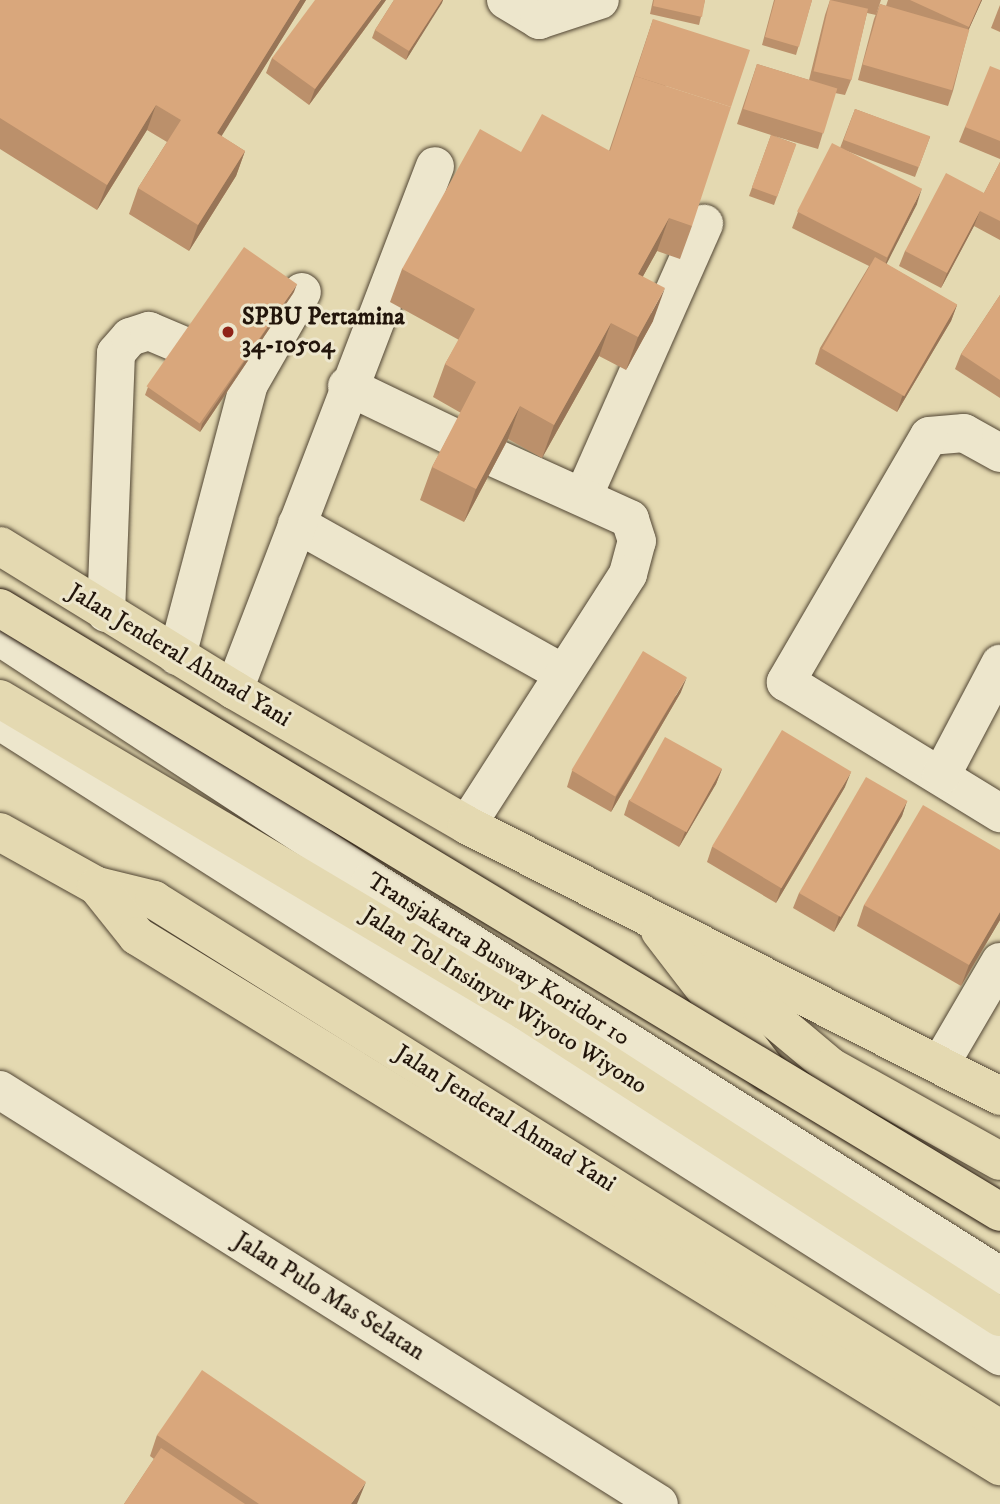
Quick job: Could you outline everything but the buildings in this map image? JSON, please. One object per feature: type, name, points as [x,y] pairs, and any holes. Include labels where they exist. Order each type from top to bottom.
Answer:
[{"type":"highway","name":"Jalan Jenderal Ahmad Yani","points":[[0,546],[177,656],[467,825],[654,923],[941,1063],[1000,1096]]},
{"type":"highway","points":[[0,608],[1000,1212]]},
{"type":"highway","name":"Jalan Tol Insinyur Wiyoto Wiyono","points":[[0,699],[525,1010],[1000,1317]]},
{"type":"highway","name":"Jalan Jenderal Ahmad Yani","points":[[0,832],[97,886],[154,900],[1000,1429]]},
{"type":"highway","points":[[97,886],[137,936],[334,1060],[1000,1466]]},
{"type":"highway","name":"Jalan Jenderal Ahmad Yani","points":[[654,923],[786,1096],[822,1124],[1000,1231]]},
{"type":"highway","points":[[708,949],[763,1010],[831,1067],[1000,1161]]},
{"type":"street","points":[[506,0],[539,20],[600,0]]},
{"type":"street","points":[[234,690],[347,386],[435,166]]},
{"type":"street","points":[[583,497],[704,223]]},
{"type":"street","points":[[177,656],[243,381],[302,292]]},
{"type":"street","points":[[106,613],[116,353],[130,337],[149,331],[180,344]]},
{"type":"street","points":[[347,386],[453,437]]},
{"type":"street","points":[[1000,453],[964,433],[929,436],[786,682],[1000,813]]},
{"type":"street","points":[[467,825],[561,672],[628,574],[637,541],[630,519],[498,459]]},
{"type":"street","points":[[297,524],[561,672]]},
{"type":"street","name":"Transjakarta Busway Koridor 10","points":[[0,637],[371,880],[1000,1276]]},
{"type":"street","points":[[941,776],[1000,664]]},
{"type":"street","points":[[0,721],[1000,1356]]},
{"type":"street","points":[[941,1063],[1000,962]]},
{"type":"street","name":"Jalan Pulo Mas Selatan","points":[[0,1090],[644,1500]]},
{"type":"place","name":"SPBU Pertamina 34-10504","points":[[228,332]]}]
